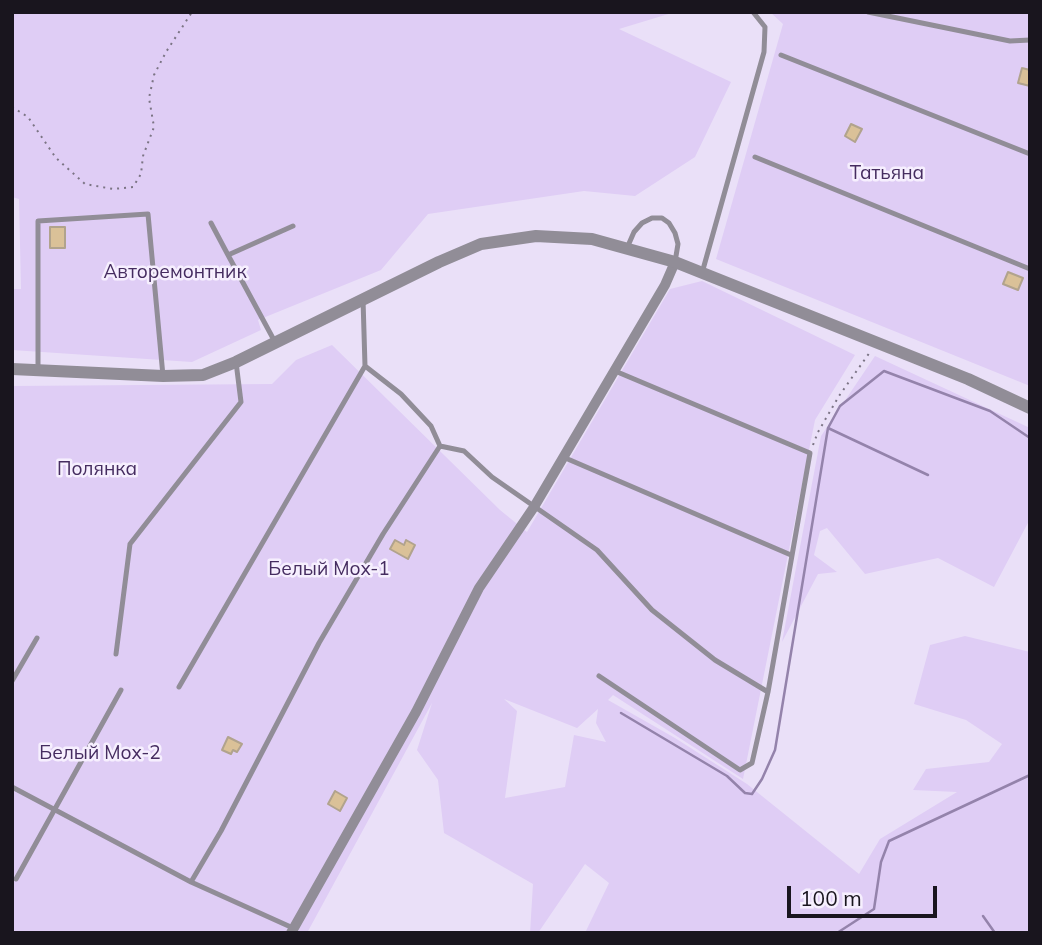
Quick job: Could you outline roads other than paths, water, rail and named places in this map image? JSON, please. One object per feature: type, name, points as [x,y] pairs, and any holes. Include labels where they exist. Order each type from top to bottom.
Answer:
[{"type":"street","points":[[12,369],[163,376],[204,374],[236,362],[481,244],[536,236],[592,239],[675,262],[968,379],[1030,408]]},
{"type":"street","points":[[292,930],[416,712],[479,588],[534,507],[665,285],[675,262]]},
{"type":"lane","points":[[868,12],[1010,41],[1030,40]]},
{"type":"lane","points":[[702,273],[764,52],[765,27],[754,13]]},
{"type":"lane","points":[[781,55],[1030,155]]},
{"type":"lane","points":[[755,158],[1030,269]]},
{"type":"lane","points":[[38,370],[38,221],[148,214],[163,376]]},
{"type":"lane","points":[[627,248],[634,232],[642,223],[652,218],[662,218],[675,233],[678,244],[675,262]]},
{"type":"lane","points":[[211,223],[275,342]]},
{"type":"lane","points":[[228,255],[293,226]]},
{"type":"lane","points":[[179,687],[365,366],[363,299]]},
{"type":"lane","points":[[116,654],[130,544],[241,402],[236,362]]},
{"type":"lane","points":[[365,366],[401,394],[431,426],[440,446]]},
{"type":"lane","points":[[600,676],[740,770],[752,762],[768,692],[810,453],[615,370]]},
{"type":"lane","points":[[440,446],[464,451],[492,477],[597,550],[652,610],[715,660],[768,692]]},
{"type":"lane","points":[[191,883],[319,643],[383,534],[440,446]]},
{"type":"lane","points":[[563,457],[791,555]]},
{"type":"lane","points":[[12,681],[37,638]]},
{"type":"lane","points":[[16,879],[121,690]]},
{"type":"lane","points":[[12,788],[191,883],[292,930]]},
{"type":"waterway","points":[[621,713],[727,776],[745,793],[752,794],[775,750],[828,428],[840,406],[884,371],[990,411],[1030,438]]},
{"type":"waterway","points":[[828,428],[928,475]]},
{"type":"waterway","points":[[837,933],[874,909],[881,862],[889,841],[1030,775]]},
{"type":"waterway","points":[[983,916],[995,933]]},
{"type":"park label","name":"Татьяна","points":[[887,173]]},
{"type":"park label","name":"Авторемонтник","points":[[175,272]]},
{"type":"park label","name":"Полянка","points":[[97,469]]},
{"type":"park label","name":"Белый Мох-1","points":[[329,569]]},
{"type":"park label","name":"Белый Мох-2","points":[[100,753]]}]
